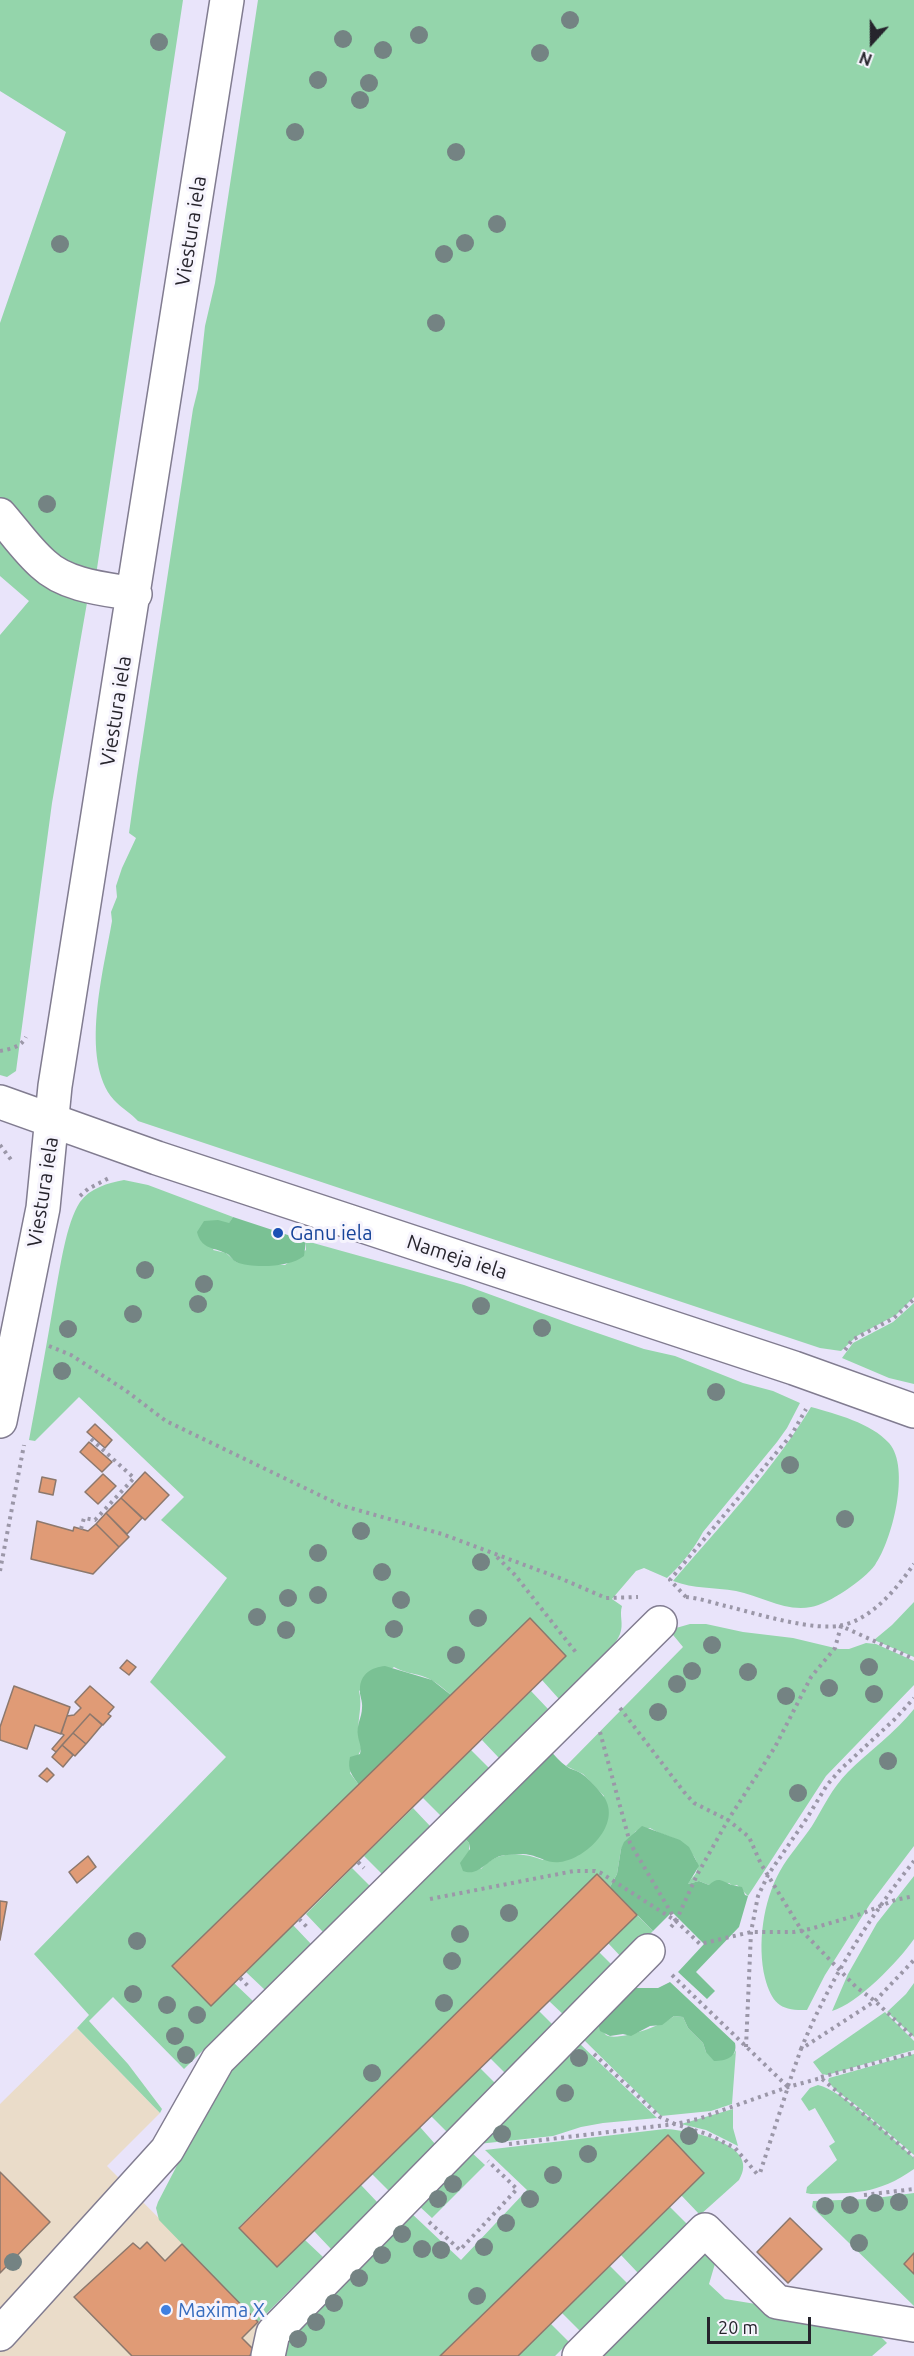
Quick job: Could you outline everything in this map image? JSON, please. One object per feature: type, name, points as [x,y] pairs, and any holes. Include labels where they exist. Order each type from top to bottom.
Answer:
[{"type":"street","name":"Viestura iela","points":[[0,1421],[17,1334],[12,1302],[43,1208],[56,1086],[227,0]]},
{"type":"street","points":[[0,515],[44,566],[90,586],[135,594]]},
{"type":"street","name":"Nameja iela","points":[[0,1102],[53,1122],[823,1378],[914,1411]]},
{"type":"street","points":[[0,2334],[167,2150],[218,2060],[600,1682],[667,1610]]},
{"type":"street","points":[[268,2356],[273,2333],[648,1951]]},
{"type":"street","points":[[579,2356],[705,2230],[777,2302],[914,2325]]},
{"type":"path","points":[[914,1299],[894,1318],[852,1340],[823,1378],[792,1434],[670,1580],[686,1597],[789,1621],[841,1626],[914,1659]]},
{"type":"path","points":[[17,1334],[71,1355],[125,1390],[166,1421],[340,1504],[442,1533],[606,1598],[640,1597]]},
{"type":"path","points":[[81,1529],[84,1518],[94,1520],[134,1478],[91,1439]]},
{"type":"path","points":[[494,1554],[515,1575],[684,1792],[694,1803],[728,1820],[749,1837],[768,1875],[802,1931],[839,1971],[914,2038]]},
{"type":"path","points":[[841,1626],[861,1619],[876,1607],[914,1564]]},
{"type":"path","points":[[667,1610],[686,1597]]},
{"type":"path","points":[[667,1610],[686,1597]]},
{"type":"path","points":[[676,1921],[697,1875],[728,1820],[775,1746],[811,1677],[835,1648],[841,1626]]},
{"type":"path","points":[[600,1682],[601,1737],[630,1843],[676,1921]]},
{"type":"path","points":[[746,2047],[750,1932],[758,1896],[768,1875],[807,1818],[826,1785],[914,1698]]},
{"type":"path","points":[[570,2031],[660,2117],[707,2134],[735,2148],[759,2176],[788,2086],[816,2012],[877,1907],[914,1861]]},
{"type":"path","points":[[388,1892],[433,1899],[574,1871],[595,1870],[676,1921],[700,1944],[750,1932],[802,1931],[861,1914],[895,1900],[914,1896]]},
{"type":"path","points":[[648,1951],[788,2086]]},
{"type":"path","points":[[801,2049],[875,2001],[914,1960]]},
{"type":"path","points":[[508,2144],[675,2124],[698,2119],[788,2086],[914,2053]]},
{"type":"path","points":[[820,2078],[914,2157]]},
{"type":"path","points":[[404,2199],[460,2250],[517,2189],[474,2147],[453,2149]]},
{"type":"path","points":[[864,2195],[914,2189]]},
{"type":"shaded area","points":[[77,2028],[160,2113],[107,2166],[296,2356],[0,2356],[0,2104]]},
{"type":"green space","points":[[0,0],[183,0],[96,575],[51,561],[0,501],[0,323],[66,132],[0,91]]},
{"type":"green space","points":[[258,0],[914,0],[914,1297],[896,1315],[857,1336],[841,1351],[820,1348],[138,1121],[114,1100],[104,1083],[98,1062],[96,1038],[100,988],[112,921],[111,912],[117,897],[116,886],[136,838],[129,833],[137,776],[193,409],[198,389],[205,326],[215,283]]},
{"type":"green space","points":[[0,531],[25,557],[41,585],[88,597],[52,803],[16,1071],[7,1077],[0,1075],[0,635],[29,601],[0,576]]},
{"type":"green space","points":[[124,1180],[148,1185],[233,1217],[213,1250],[226,1253],[236,1262],[285,1265],[306,1250],[306,1241],[464,1285],[644,1349],[675,1356],[800,1403],[777,1442],[703,1532],[677,1568],[667,1578],[644,1568],[636,1571],[612,1599],[622,1606],[620,1634],[602,1658],[559,1699],[542,1680],[566,1656],[530,1619],[451,1695],[430,1679],[394,1667],[359,1691],[358,1733],[362,1747],[350,1773],[359,1785],[172,1966],[211,2006],[234,1983],[253,2001],[184,2069],[113,1997],[89,2021],[128,2064],[162,2109],[160,2113],[77,2028],[89,2015],[34,1954],[226,1757],[150,1682],[227,1578],[161,1520],[184,1497],[79,1397],[35,1441],[29,1440],[61,1260],[75,1211],[89,1193]]},
{"type":"green space","points":[[233,1217],[306,1241],[304,1256],[281,1265],[252,1266],[236,1262],[227,1254],[201,1242],[197,1232],[204,1221],[218,1220],[229,1223]]},
{"type":"green space","points":[[914,1303],[914,1384],[889,1378],[842,1358],[853,1343],[893,1322]]},
{"type":"green space","points":[[811,1407],[853,1420],[873,1430],[889,1443],[895,1454],[899,1486],[897,1504],[887,1539],[875,1565],[863,1577],[836,1596],[818,1605],[801,1608],[782,1605],[736,1591],[696,1587],[673,1581],[763,1475]]},
{"type":"green space","points":[[914,1602],[914,1657],[874,1640],[892,1625]]},
{"type":"green space","points":[[690,1624],[706,1624],[743,1632],[793,1638],[839,1649],[849,1649],[866,1643],[876,1644],[914,1661],[914,1685],[826,1776],[748,1896],[737,1885],[733,1886],[729,1883],[709,1885],[699,1881],[688,1884],[697,1871],[697,1866],[696,1859],[688,1848],[679,1840],[650,1828],[636,1831],[621,1849],[617,1874],[610,1887],[597,1874],[239,2227],[277,2267],[305,2240],[323,2257],[258,2322],[159,2220],[156,2208],[226,2071],[462,1835],[469,1843],[469,1853],[481,1869],[494,1858],[510,1854],[527,1855],[543,1860],[604,1796],[583,1774],[566,1766],[683,1647],[669,1630]]},
{"type":"green space","points":[[385,1666],[432,1680],[451,1695],[359,1785],[349,1765],[350,1757],[360,1754],[361,1751],[358,1725],[362,1711],[360,1691],[362,1679],[368,1672]]},
{"type":"green space","points":[[531,1691],[548,1709],[499,1758],[482,1740]]},
{"type":"green space","points":[[914,1709],[914,1846],[870,1904],[825,1975],[807,2010],[784,2007],[771,1994],[763,1965],[763,1923],[774,1883],[842,1778],[899,1726]]},
{"type":"green space","points":[[471,1750],[489,1768],[441,1816],[423,1798]]},
{"type":"green space","points":[[549,1750],[566,1766],[584,1776],[604,1797],[608,1807],[608,1818],[599,1838],[580,1854],[560,1862],[548,1861],[527,1854],[507,1855],[495,1858],[475,1871],[463,1871],[460,1863],[470,1849],[469,1843],[462,1835]]},
{"type":"green space","points":[[413,1808],[430,1826],[382,1874],[364,1856]]},
{"type":"green space","points":[[642,1826],[680,1840],[689,1847],[699,1866],[688,1884],[699,1881],[709,1885],[720,1880],[742,1887],[745,1895],[748,1896],[739,1927],[696,1972],[715,1991],[707,1999],[678,1972],[704,1944],[672,1912],[653,1931],[610,1887],[617,1874],[624,1842]]},
{"type":"green space","points":[[352,1868],[370,1886],[323,1932],[306,1914]]},
{"type":"green space","points":[[914,1876],[914,1939],[877,1981],[853,2000],[832,2011],[848,1974],[877,1923]]},
{"type":"green space","points":[[637,1915],[653,1931],[624,1960],[608,1943]]},
{"type":"green space","points":[[293,1925],[311,1944],[265,1990],[246,1972]]},
{"type":"green space","points":[[599,1952],[615,1968],[566,2017],[549,2001]]},
{"type":"green space","points":[[670,1982],[735,2043],[733,2055],[714,2061],[706,2052],[703,2043],[688,2028],[683,2017],[674,2016],[662,2025],[650,2026],[631,2036],[623,2034],[610,2036],[600,2031],[598,2023],[632,1988],[658,1988]]},
{"type":"green space","points":[[914,1983],[914,2037],[887,2012]]},
{"type":"green space","points":[[539,2011],[555,2027],[507,2075],[490,2058]]},
{"type":"green space","points":[[885,2012],[914,2041],[914,2050],[827,2075],[822,2074],[813,2062]]},
{"type":"green space","points":[[674,2016],[683,2017],[688,2028],[703,2043],[706,2052],[734,2054],[736,2050],[732,2104],[711,2111],[661,2116],[582,2038],[598,2023],[606,2035],[612,2037],[651,2028]]},
{"type":"green space","points":[[578,2042],[657,2118],[603,2123],[553,2136],[478,2144]]},
{"type":"green space","points":[[914,2054],[914,2155],[835,2090],[828,2081],[829,2078]]},
{"type":"green space","points":[[480,2068],[497,2085],[448,2133],[431,2116]]},
{"type":"green space","points":[[818,2085],[841,2096],[881,2128],[914,2158],[914,2169],[888,2184],[865,2191],[806,2193],[807,2187],[837,2160],[829,2146],[835,2142],[815,2108],[809,2111],[801,2099],[810,2088]]},
{"type":"green space","points":[[733,2109],[733,2128],[738,2146],[706,2130],[681,2124]]},
{"type":"green space","points":[[420,2127],[436,2145],[389,2191],[372,2174]]},
{"type":"green space","points":[[665,2129],[690,2132],[719,2141],[732,2148],[740,2157],[743,2167],[739,2180],[700,2215],[681,2195],[704,2172],[668,2135],[440,2356],[285,2356],[285,2338],[410,2212],[461,2260],[527,2190],[485,2150]]},
{"type":"green space","points":[[470,2151],[485,2165],[432,2218],[418,2205]]},
{"type":"green space","points":[[361,2185],[378,2203],[331,2249],[314,2231]]},
{"type":"green space","points":[[914,2193],[914,2253],[904,2264],[914,2274],[914,2306],[812,2207],[813,2201],[868,2199]]},
{"type":"green space","points":[[670,2207],[688,2225],[638,2273],[621,2255]]},
{"type":"green space","points":[[702,2252],[717,2257],[709,2284],[725,2299],[866,2322],[887,2343],[872,2356],[599,2356]]},
{"type":"green space","points":[[610,2266],[628,2284],[580,2331],[562,2313]]},
{"type":"green space","points":[[551,2324],[569,2342],[555,2356],[518,2356]]},
{"type":"building","points":[[95,1424],[112,1440],[105,1448],[87,1432]]},
{"type":"building","points":[[89,1442],[112,1462],[102,1472],[80,1452]]},
{"type":"building","points":[[145,1472],[169,1495],[145,1520],[121,1498]]},
{"type":"building","points":[[103,1474],[116,1486],[98,1504],[85,1492]]},
{"type":"building","points":[[42,1477],[56,1480],[53,1495],[39,1492]]},
{"type":"building","points":[[121,1498],[142,1518],[127,1534],[106,1513]]},
{"type":"building","points":[[106,1513],[129,1537],[119,1547],[96,1524]]},
{"type":"building","points":[[37,1521],[73,1531],[74,1527],[88,1531],[96,1524],[119,1547],[93,1574],[31,1559]]},
{"type":"building","points":[[530,1618],[566,1656],[211,2006],[172,1966]]},
{"type":"building","points":[[127,1660],[136,1667],[129,1675],[120,1668]]},
{"type":"building","points":[[14,1686],[70,1707],[61,1734],[35,1725],[27,1749],[0,1740],[0,1727]]},
{"type":"building","points":[[90,1686],[114,1707],[108,1714],[111,1716],[103,1725],[90,1714],[56,1752],[52,1749],[64,1735],[61,1733],[67,1716],[74,1715],[81,1708],[75,1702]]},
{"type":"building","points":[[90,1714],[102,1725],[86,1744],[73,1733]]},
{"type":"building","points":[[73,1733],[86,1744],[75,1756],[62,1745]]},
{"type":"building","points":[[62,1745],[73,1755],[63,1767],[52,1757]]},
{"type":"building","points":[[47,1768],[54,1775],[47,1782],[39,1776]]},
{"type":"building","points":[[88,1856],[96,1867],[77,1883],[69,1872]]},
{"type":"building","points":[[597,1874],[637,1915],[277,2267],[239,2228]]},
{"type":"building","points":[[0,1901],[7,1902],[0,1940]]},
{"type":"building","points":[[668,2135],[704,2173],[518,2356],[440,2356]]},
{"type":"building","points":[[0,2172],[50,2222],[0,2273]]},
{"type":"building","points":[[790,2218],[822,2249],[788,2283],[757,2252]]},
{"type":"building","name":"Maxima X","points":[[147,2242],[165,2261],[182,2244],[258,2322],[242,2338],[255,2351],[249,2356],[132,2356],[74,2297],[133,2243],[140,2249]]},
{"type":"building","points":[[914,2253],[914,2274],[904,2264]]},
{"type":"place","name":"Ganu iela","points":[[278,1233]]},
{"type":"place","name":"Maxima X","points":[[166,2310]]}]
